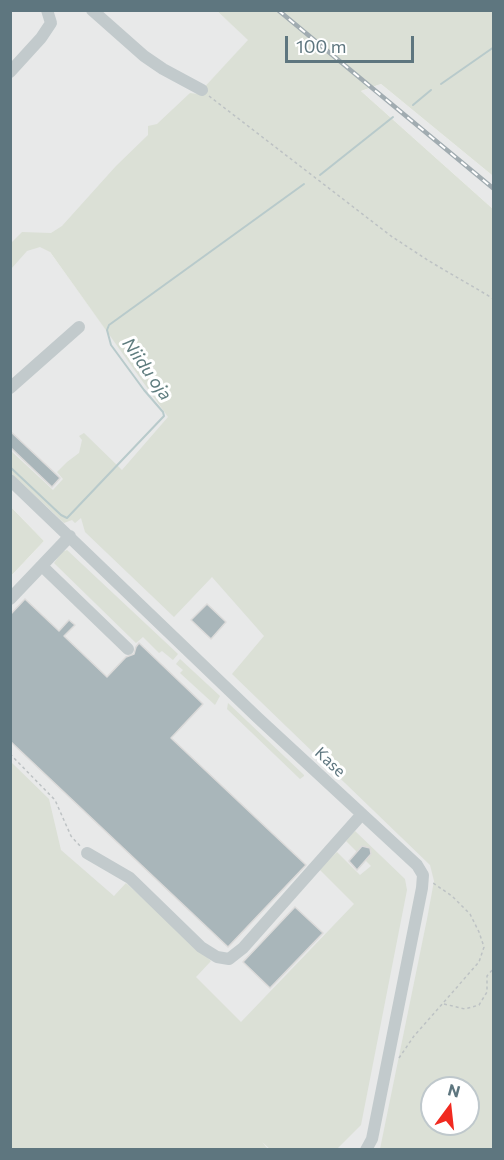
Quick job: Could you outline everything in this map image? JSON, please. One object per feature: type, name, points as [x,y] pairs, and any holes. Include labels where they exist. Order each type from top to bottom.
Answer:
[{"type":"street","points":[[10,72],[41,38],[51,23],[47,10]]},
{"type":"street","points":[[92,10],[144,56],[201,90]]},
{"type":"street","points":[[10,388],[79,327]]},
{"type":"street","name":"Kase","points":[[10,480],[258,718],[417,864],[423,875]]},
{"type":"street","points":[[10,599],[70,536]]},
{"type":"street","points":[[42,566],[128,649]]},
{"type":"street","points":[[87,853],[130,878],[201,948],[217,957],[229,959],[243,948],[362,814]]},
{"type":"street","points":[[366,1149],[372,1139],[423,875]]},
{"type":"path","points":[[201,90],[392,236],[429,261],[494,299]]},
{"type":"path","points":[[10,754],[56,800],[71,836],[87,853]]},
{"type":"path","points":[[387,1063],[392,1064],[402,1056],[414,1036],[479,962],[484,947],[470,914],[452,896],[423,875]]},
{"type":"path","points":[[443,1004],[465,1009],[479,1005],[487,992],[487,976],[494,968]]},
{"type":"shaded area","points":[[11,11],[217,11],[249,40],[50,252],[480,848],[434,1076],[420,1076],[420,1106],[392,1149],[268,1149],[11,897],[11,576],[44,541],[11,507]]},
{"type":"shaded area","points":[[217,11],[493,11],[493,176],[381,84],[361,91],[493,209],[493,1149],[380,1149],[434,881],[430,865],[232,674],[264,636],[212,577],[174,617],[85,532],[81,518],[75,523],[72,520],[64,523],[11,473],[10,450],[53,490],[63,479],[57,472],[79,453],[82,440],[79,436],[84,433],[122,470],[168,417],[50,252],[40,247],[27,251],[11,269],[11,243],[22,232],[51,233],[62,226],[116,166],[148,135],[148,126],[157,124],[190,93],[198,94],[248,40]]},
{"type":"shaded area","points":[[381,84],[493,176],[493,209],[361,91]]},
{"type":"shaded area","points":[[11,507],[44,541],[11,576]]},
{"type":"shaded area","points":[[67,550],[178,654],[173,660],[162,651],[159,653],[143,637],[136,643],[54,563],[62,552]]},
{"type":"shaded area","points":[[180,659],[220,696],[215,705],[180,673],[183,670],[176,664]]},
{"type":"shaded area","points":[[228,703],[304,776],[300,779],[227,709]]},
{"type":"shaded area","points":[[11,762],[49,799],[61,850],[114,896],[126,883],[211,961],[196,977],[241,1022],[354,904],[319,869],[337,852],[360,875],[371,866],[346,841],[355,831],[405,879],[407,890],[361,1125],[337,1149],[270,1149],[262,1142],[268,1149],[11,1149]]},
{"type":"building","points":[[10,431],[60,478],[52,487],[10,447]]},
{"type":"building","points":[[25,599],[59,631],[69,620],[75,625],[64,636],[107,677],[126,657],[134,654],[139,643],[203,704],[171,738],[306,865],[228,947],[10,741],[10,615]]},
{"type":"building","points":[[207,604],[226,622],[211,639],[191,620]]},
{"type":"building","points":[[362,846],[370,848],[371,854],[357,870],[349,861]]},
{"type":"building","points":[[295,907],[323,933],[270,988],[243,962]]},
{"type":"waterway","name":"Niidu oja","points":[[441,84],[494,47]]},
{"type":"waterway","name":"Niidu oja","points":[[413,105],[431,90]]},
{"type":"waterway","name":"Niidu oja","points":[[320,175],[393,117]]},
{"type":"waterway","name":"Niidu oja","points":[[10,467],[67,518],[164,416],[111,345],[107,330],[109,325],[304,184]]},
{"type":"railway","points":[[278,10],[494,189]]}]
